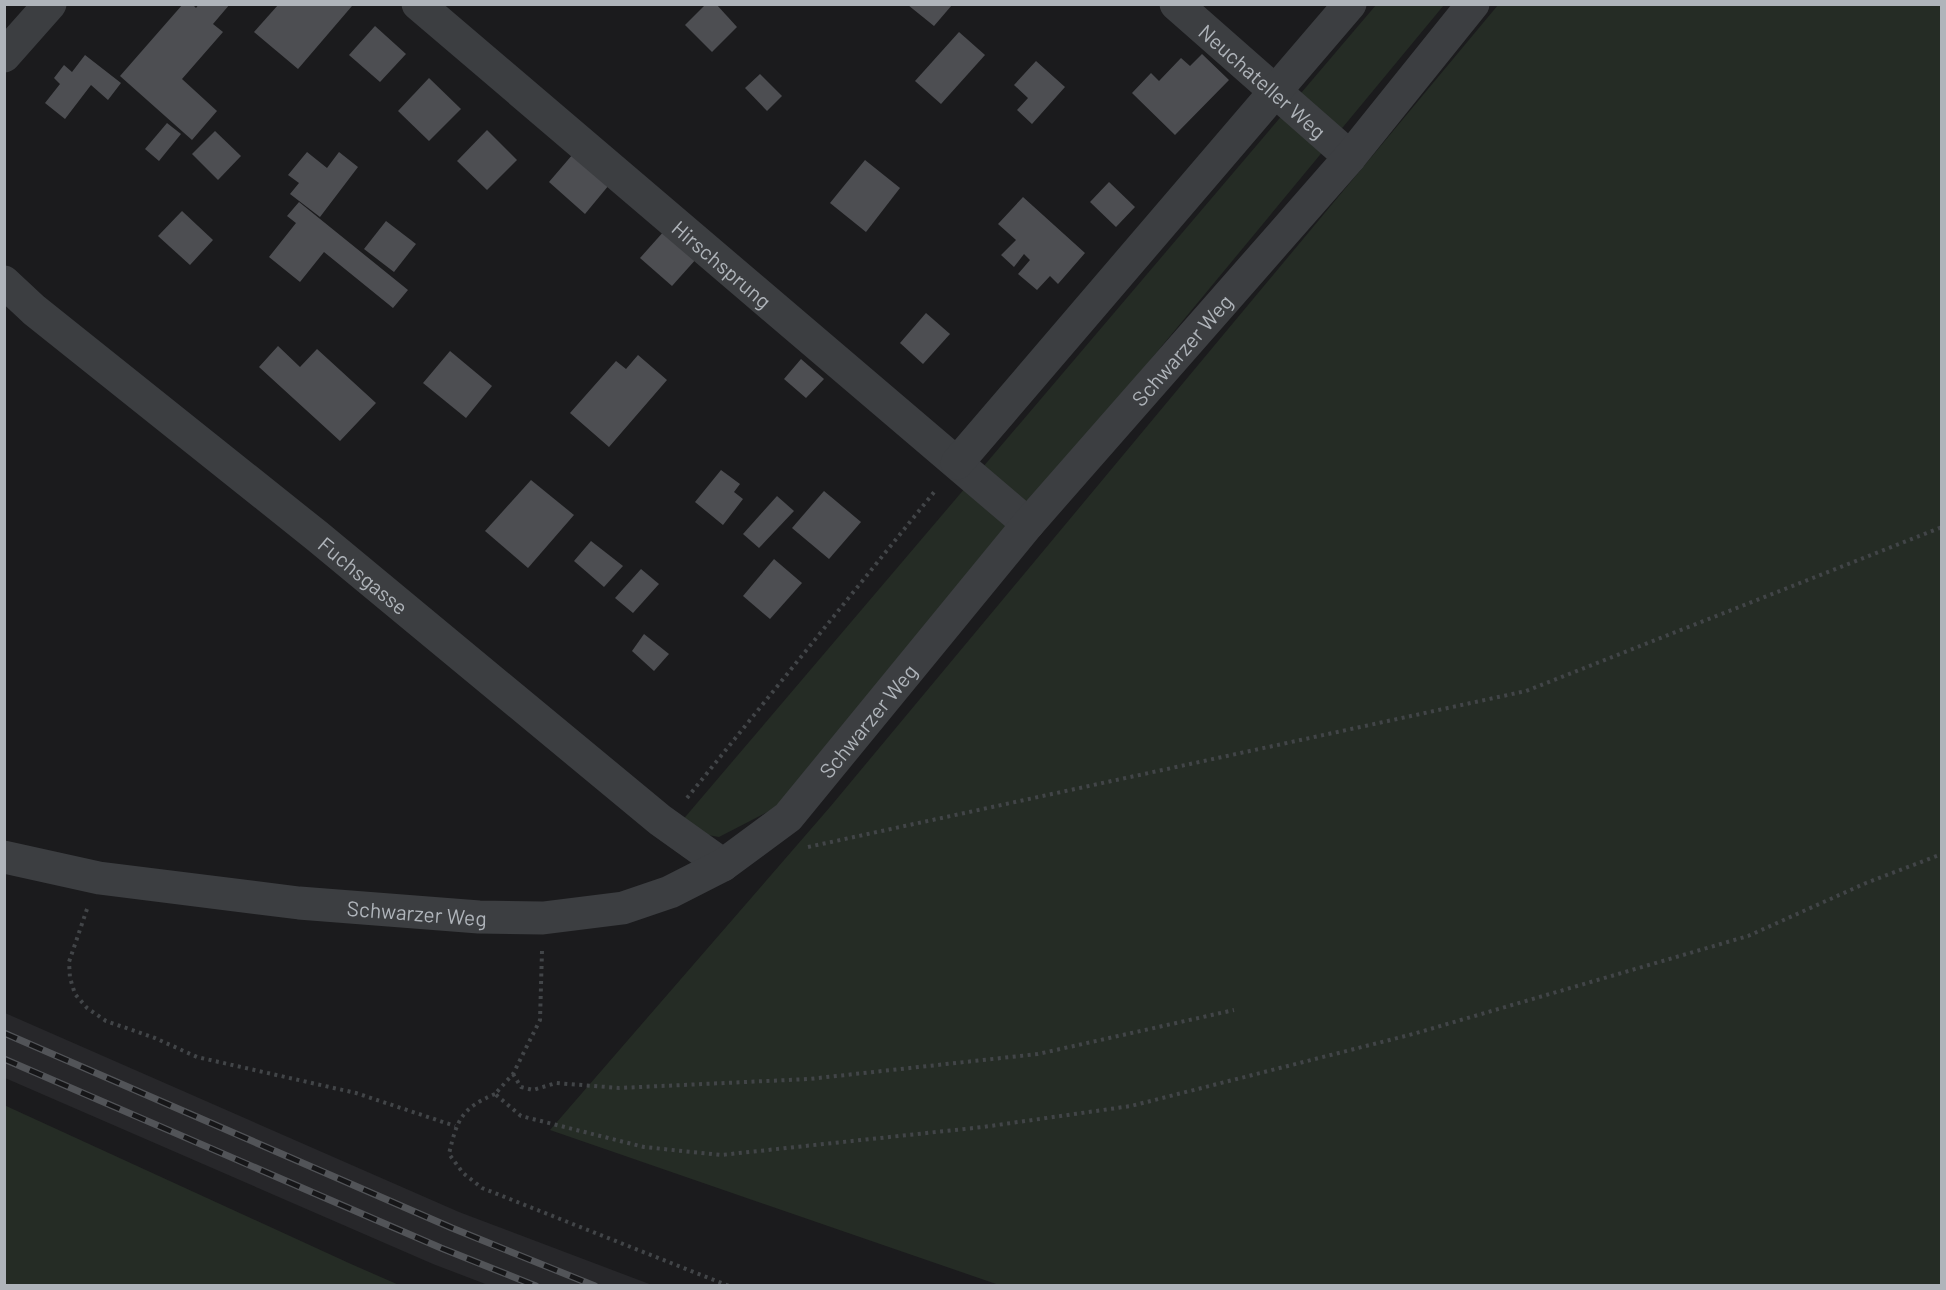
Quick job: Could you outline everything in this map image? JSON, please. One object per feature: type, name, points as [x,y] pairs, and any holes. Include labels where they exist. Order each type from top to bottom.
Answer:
[{"type":"street","points":[[4,56],[50,4]]},
{"type":"street","name":"Hirschsprung","points":[[418,4],[1028,524]]},
{"type":"street","name":"Neuchateller Weg","points":[[1176,4],[1350,157]]},
{"type":"street","points":[[957,463],[1350,4]]},
{"type":"street","name":"Schwarzer Weg","points":[[4,857],[99,878],[380,911],[543,918],[623,908],[670,892],[723,865],[788,817],[1028,524],[1350,157],[1473,4]]},
{"type":"street","name":"Fuchsgasse","points":[[4,282],[34,310],[317,536],[665,824],[723,865]]},
{"type":"path","points":[[665,824],[957,463]]},
{"type":"path","points":[[805,848],[1526,692],[1941,527]]},
{"type":"path","points":[[495,1094],[521,1116],[644,1147],[721,1155],[983,1127],[1131,1106],[1413,1034],[1748,936],[1866,883],[1941,854]]},
{"type":"path","points":[[99,878],[69,962],[75,994],[87,1008],[106,1021],[155,1038],[197,1057],[356,1093],[455,1126]]},
{"type":"path","points":[[543,918],[540,1020],[513,1074],[495,1094],[470,1104],[455,1126],[449,1154],[463,1173],[482,1188],[729,1286]]},
{"type":"path","points":[[513,1074],[521,1087],[533,1090],[556,1083],[619,1088],[809,1079],[1038,1054],[1234,1010]]},
{"type":"shaded area","points":[[1376,5],[1444,5],[783,804],[719,837],[675,829]]},
{"type":"shaded area","points":[[1498,5],[1941,5],[1941,1285],[999,1285],[550,1130],[830,807]]},
{"type":"shaded area","points":[[5,1013],[459,1212],[652,1285],[488,1285],[433,1264],[5,1078]]},
{"type":"shaded area","points":[[4,1105],[351,1264],[399,1285],[5,1285]]},
{"type":"building","points":[[183,4],[192,4],[196,8],[199,4],[230,4],[213,24],[223,32],[182,79],[217,111],[192,140],[120,76]]},
{"type":"building","points":[[706,4],[716,4],[737,27],[712,52],[685,25]]},
{"type":"building","points":[[278,5],[352,6],[298,69],[254,32]]},
{"type":"building","points":[[908,5],[952,5],[934,26]]},
{"type":"building","points":[[375,26],[406,54],[380,82],[349,55]]},
{"type":"building","points":[[959,32],[985,55],[941,104],[915,81]]},
{"type":"building","points":[[1202,54],[1229,80],[1175,135],[1132,93],[1151,73],[1159,81],[1181,58],[1190,66]]},
{"type":"building","points":[[85,55],[121,83],[108,100],[91,85],[65,119],[45,103],[60,84],[54,78],[64,65],[72,72]]},
{"type":"building","points":[[1036,61],[1065,87],[1032,124],[1017,110],[1028,98],[1014,85]]},
{"type":"building","points":[[760,74],[782,96],[767,111],[745,88]]},
{"type":"building","points":[[429,78],[461,109],[429,141],[398,111]]},
{"type":"building","points":[[167,123],[181,134],[159,161],[145,149]]},
{"type":"building","points":[[487,130],[517,160],[487,190],[457,161]]},
{"type":"building","points":[[215,131],[241,156],[218,180],[192,154]]},
{"type":"building","points":[[307,152],[327,168],[339,152],[358,167],[320,217],[290,194],[299,183],[288,175]]},
{"type":"building","points":[[573,154],[609,185],[585,214],[549,182]]},
{"type":"building","points":[[865,160],[900,188],[866,232],[830,203]]},
{"type":"building","points":[[1109,182],[1135,207],[1116,227],[1090,202]]},
{"type":"building","points":[[1023,197],[1085,253],[1058,284],[1050,276],[1037,290],[1018,274],[1030,260],[1024,254],[1014,267],[1001,255],[1016,240],[998,224]]},
{"type":"building","points":[[299,202],[408,290],[393,308],[324,252],[300,282],[269,257],[296,223],[287,216]]},
{"type":"building","points":[[182,211],[213,240],[190,265],[158,236]]},
{"type":"building","points":[[386,221],[416,244],[394,272],[364,249]]},
{"type":"building","points":[[665,230],[697,258],[672,286],[640,258]]},
{"type":"building","points":[[926,313],[950,334],[923,364],[900,343]]},
{"type":"building","points":[[278,346],[300,367],[317,349],[376,403],[340,441],[259,367]]},
{"type":"building","points":[[450,351],[492,386],[466,418],[423,383]]},
{"type":"building","points":[[638,355],[667,380],[609,447],[570,413],[616,361],[626,369]]},
{"type":"building","points":[[801,359],[824,379],[806,398],[784,379]]},
{"type":"building","points":[[721,470],[740,484],[734,492],[743,499],[723,525],[695,502]]},
{"type":"building","points":[[531,480],[574,515],[528,568],[485,531]]},
{"type":"building","points":[[824,491],[861,522],[829,559],[792,528]]},
{"type":"building","points":[[777,496],[794,511],[759,548],[743,534]]},
{"type":"building","points":[[591,541],[623,566],[604,587],[574,561]]},
{"type":"building","points":[[774,559],[802,583],[770,619],[743,596]]},
{"type":"building","points":[[641,569],[659,584],[633,613],[615,598]]},
{"type":"building","points":[[644,634],[669,654],[654,671],[632,651]]},
{"type":"railway","points":[[4,1033],[452,1228],[595,1286]]},
{"type":"railway","points":[[4,1059],[441,1248],[536,1286]]}]
